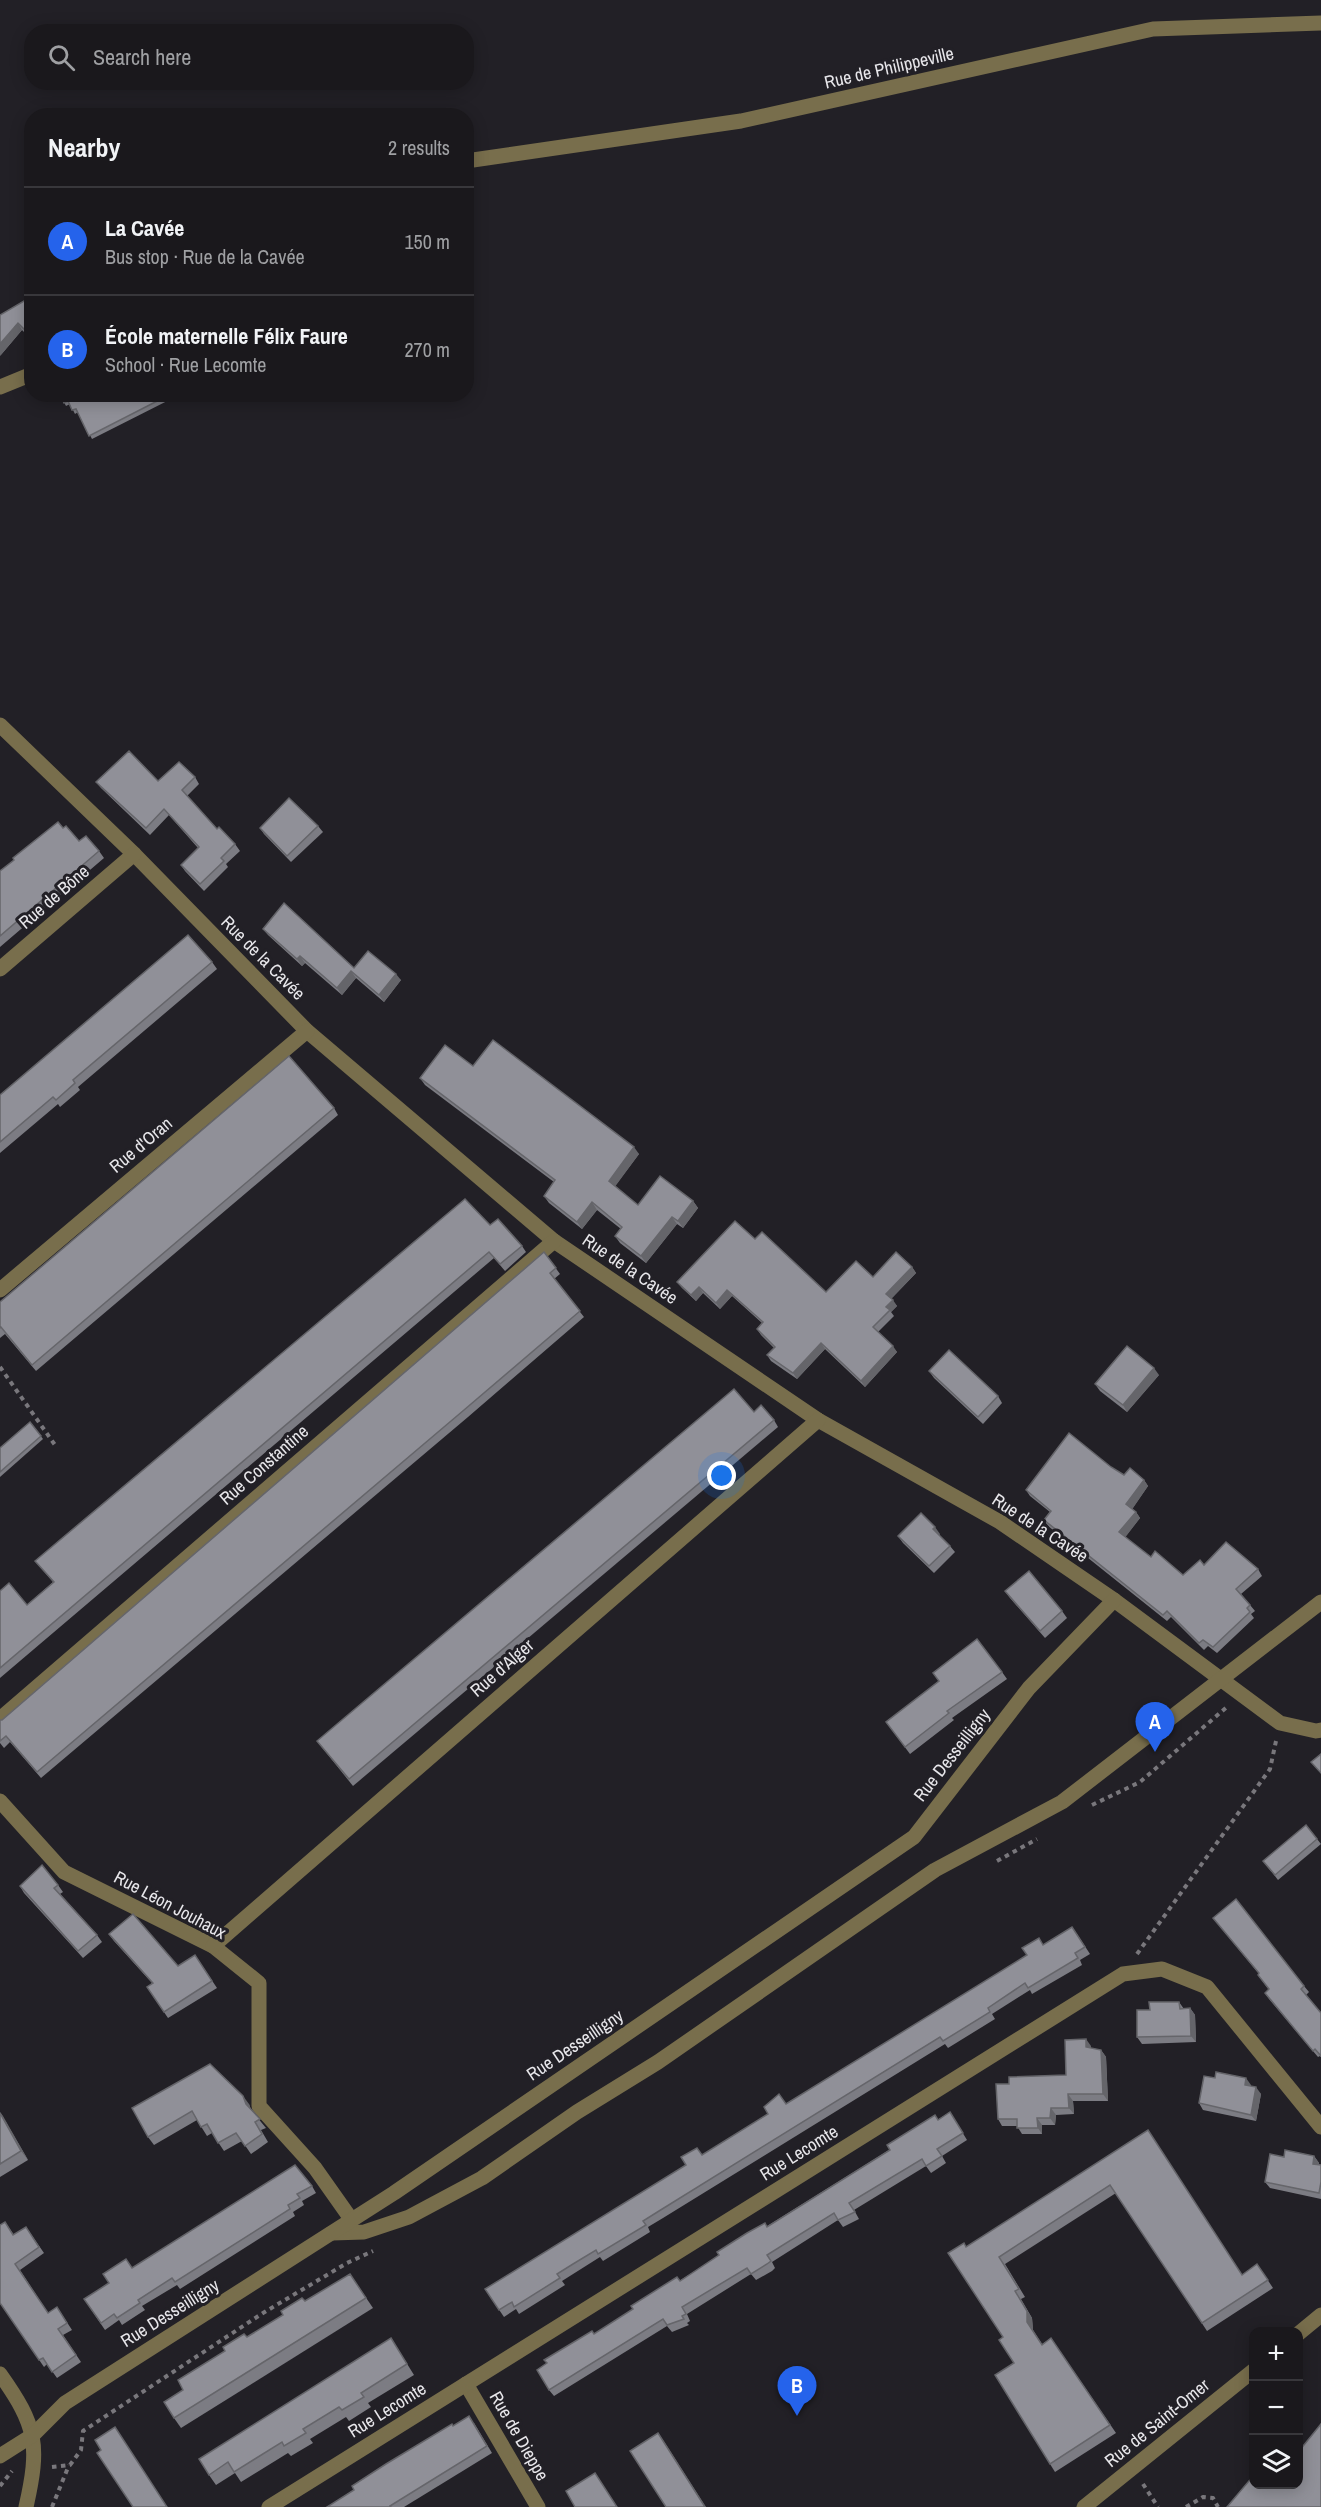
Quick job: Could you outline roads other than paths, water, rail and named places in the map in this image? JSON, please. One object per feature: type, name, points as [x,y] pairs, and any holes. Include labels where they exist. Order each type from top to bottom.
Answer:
[{"type":"street","name":"Rue de Philippeville","points":[[474,160],[741,121],[1153,28],[1321,23]]},
{"type":"street","points":[[0,387],[24,377]]},
{"type":"street","name":"Rue de la Cavée","points":[[0,726],[134,854],[307,1031],[554,1241],[818,1420],[1000,1522],[1114,1600],[1280,1723],[1316,1731],[1321,1730]]},
{"type":"street","name":"Rue de Bône","points":[[0,969],[134,854]]},
{"type":"street","name":"Rue d'Oran","points":[[0,1290],[307,1031]]},
{"type":"street","name":"Rue Constantine","points":[[0,1719],[554,1241]]},
{"type":"street","name":"Rue d'Alger","points":[[213,1946],[818,1420]]},
{"type":"street","name":"Rue Desseilligny","points":[[0,2456],[33,2435],[65,2403],[332,2233],[914,1837],[1029,1688],[1114,1600]]},
{"type":"street","points":[[332,2233],[364,2232],[409,2217],[482,2178],[577,2112],[658,2062],[935,1870],[1062,1802],[1321,1602]]},
{"type":"street","name":"Rue Léon Jouhaux","points":[[0,1801],[64,1872],[213,1946],[259,1983],[259,2106],[315,2168],[351,2219]]},
{"type":"street","name":"Rue Lecomte","points":[[269,2507],[1123,1974],[1162,1969],[1207,1987],[1321,2127]]},
{"type":"street","points":[[1303,2331],[1321,2315]]},
{"type":"street","points":[[0,2374],[26,2414],[33,2435],[35,2467],[26,2507]]},
{"type":"street","name":"Rue de Saint-Omer","points":[[1084,2507],[1249,2374]]},
{"type":"street","name":"Rue de Dieppe","points":[[466,2384],[538,2507]]},
{"type":"place","name":"La Cavée","points":[[1155,1752]]},
{"type":"place","name":"École maternelle Félix Faure","points":[[797,2416]]}]
